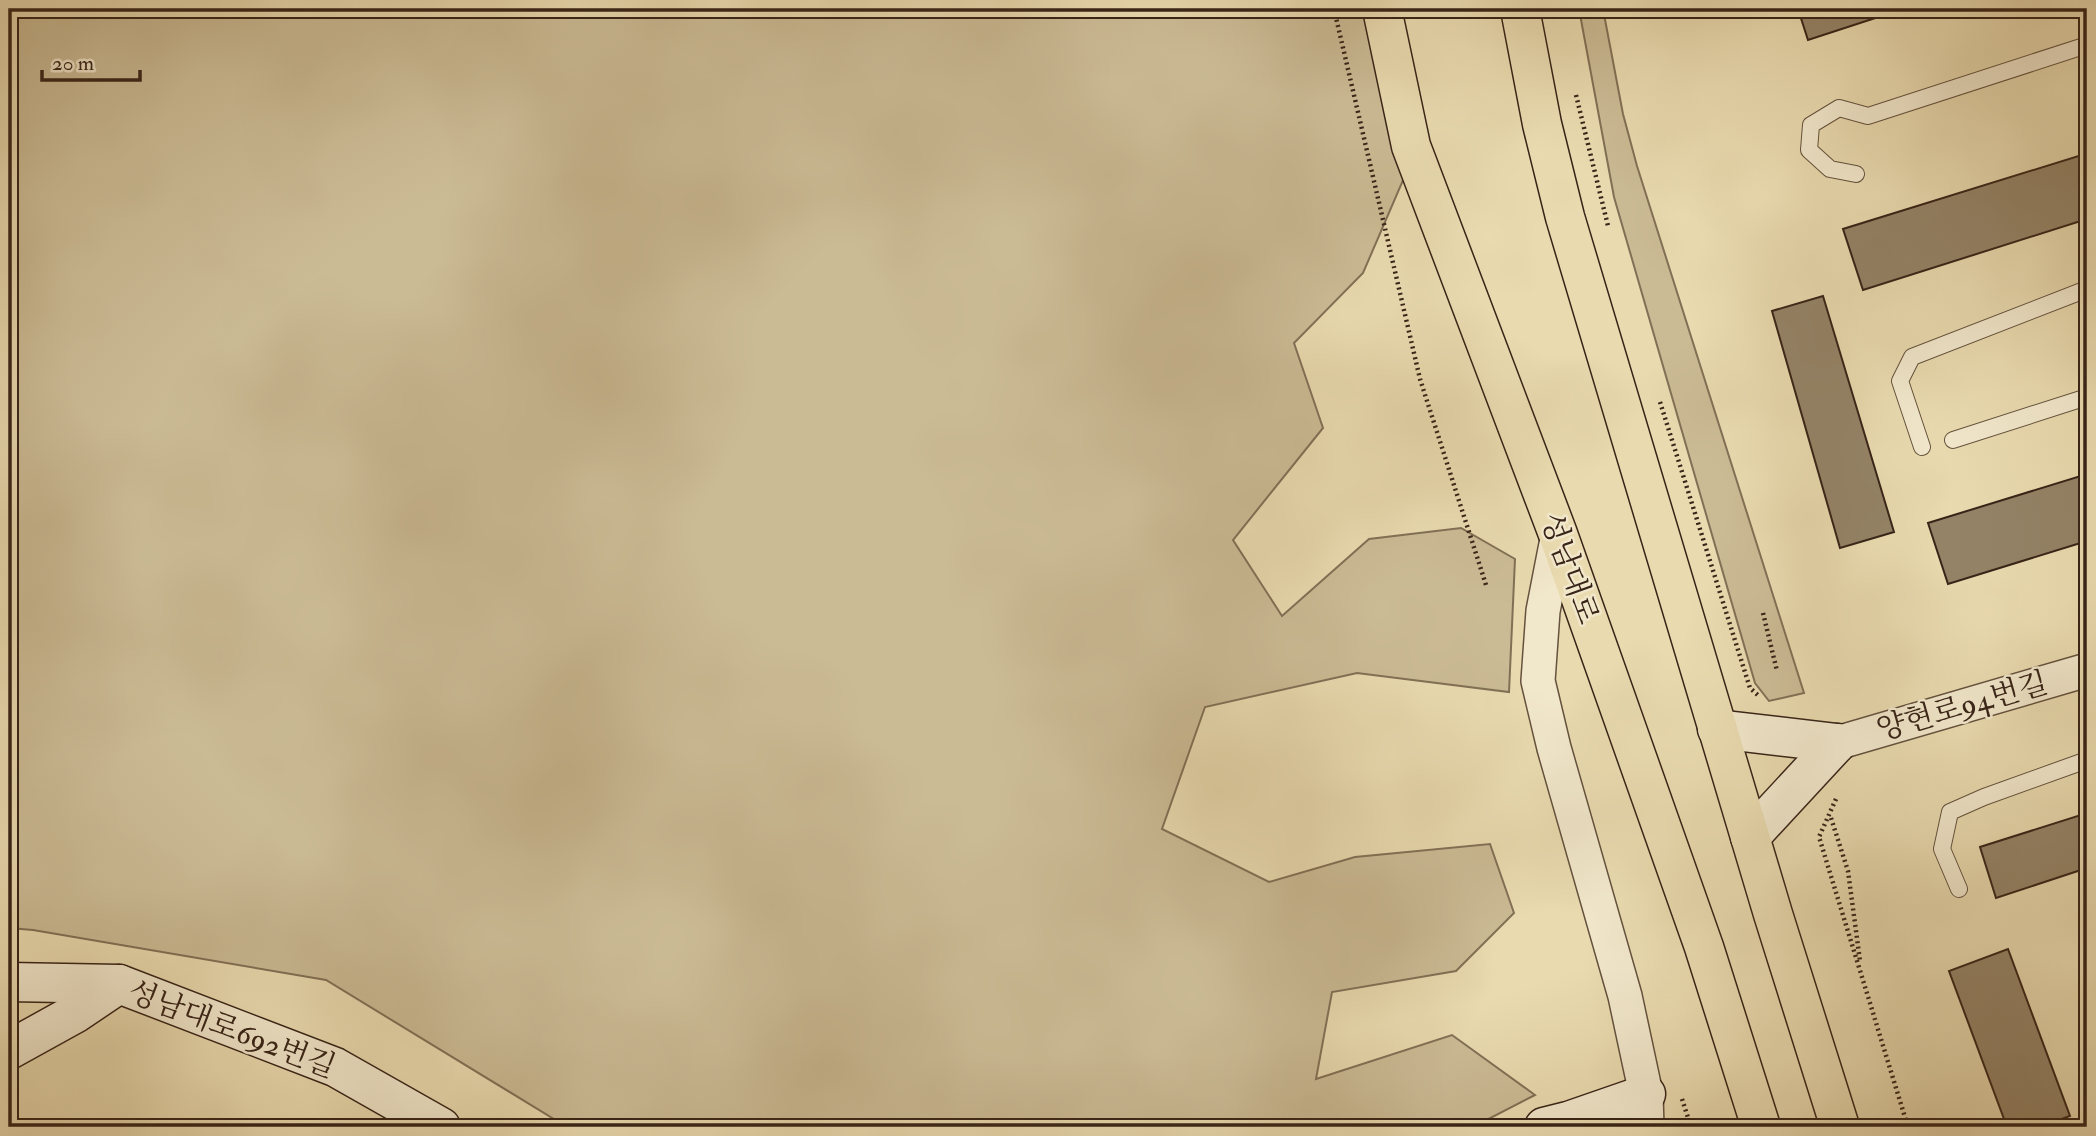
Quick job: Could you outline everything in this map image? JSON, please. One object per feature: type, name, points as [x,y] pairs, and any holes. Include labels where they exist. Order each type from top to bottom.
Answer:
[{"type":"main road","name":"성남대로","points":[[1382,9],[1411,146],[1558,534],[1704,947],[1761,1127]]},
{"type":"main road","points":[[1520,9],[1542,124],[1565,217],[1717,729],[1840,1127]]},
{"type":"street","points":[[1544,1127],[1568,1121],[1647,1111],[1625,996],[1554,748],[1538,681],[1543,611],[1558,534]]},
{"type":"street","name":"양현로94번길","points":[[1837,743],[2087,670]]},
{"type":"street","points":[[1717,729],[1837,743]]},
{"type":"street","points":[[1750,837],[1837,743]]},
{"type":"street","name":"성남대로692번길","points":[[9,982],[119,984],[335,1067],[441,1127]]},
{"type":"street","points":[[9,1050],[76,1013],[119,984]]},
{"type":"lane","points":[[1856,174],[1830,169],[1809,150],[1811,125],[1839,108],[1868,116],[2087,45]]},
{"type":"lane","points":[[1922,447],[1900,381],[1912,357],[2087,289]]},
{"type":"lane","points":[[1953,440],[2087,397]]},
{"type":"lane","points":[[1959,889],[1942,849],[1950,811],[2087,760]]},
{"type":"path","points":[[1335,9],[1420,379],[1486,585]]},
{"type":"path","points":[[1574,89],[1610,236]]},
{"type":"path","points":[[1658,393],[1750,688],[1764,702]]},
{"type":"path","points":[[1763,613],[1777,671]]},
{"type":"path","points":[[1836,799],[1819,837],[1908,1127]]},
{"type":"path","points":[[1831,818],[1848,871],[1862,976]]},
{"type":"shaded area","points":[[9,9],[1375,9],[1407,171],[1363,273],[1294,343],[1323,428],[1233,540],[1282,616],[1369,539],[1461,528],[1515,559],[1509,692],[1357,673],[1205,707],[1162,829],[1269,882],[1355,857],[1490,844],[1514,913],[1456,971],[1332,992],[1316,1079],[1452,1035],[1535,1095],[1473,1127],[567,1127],[326,980],[9,928]]},
{"type":"shaded area","points":[[1579,9],[1603,9],[1623,114],[1637,166],[1804,693],[1769,701],[1755,683],[1614,197]]},
{"type":"building","points":[[1798,9],[1903,9],[1808,40]]},
{"type":"building","points":[[2085,154],[2087,219],[1863,290],[1843,229]]},
{"type":"building","points":[[1823,296],[1894,532],[1840,548],[1772,311]]},
{"type":"building","points":[[2087,474],[2087,541],[1948,584],[1928,523]]},
{"type":"building","points":[[2087,813],[2087,868],[1996,898],[1980,847]]},
{"type":"building","points":[[2008,949],[2070,1116],[2040,1127],[2007,1127],[1949,971]]}]
